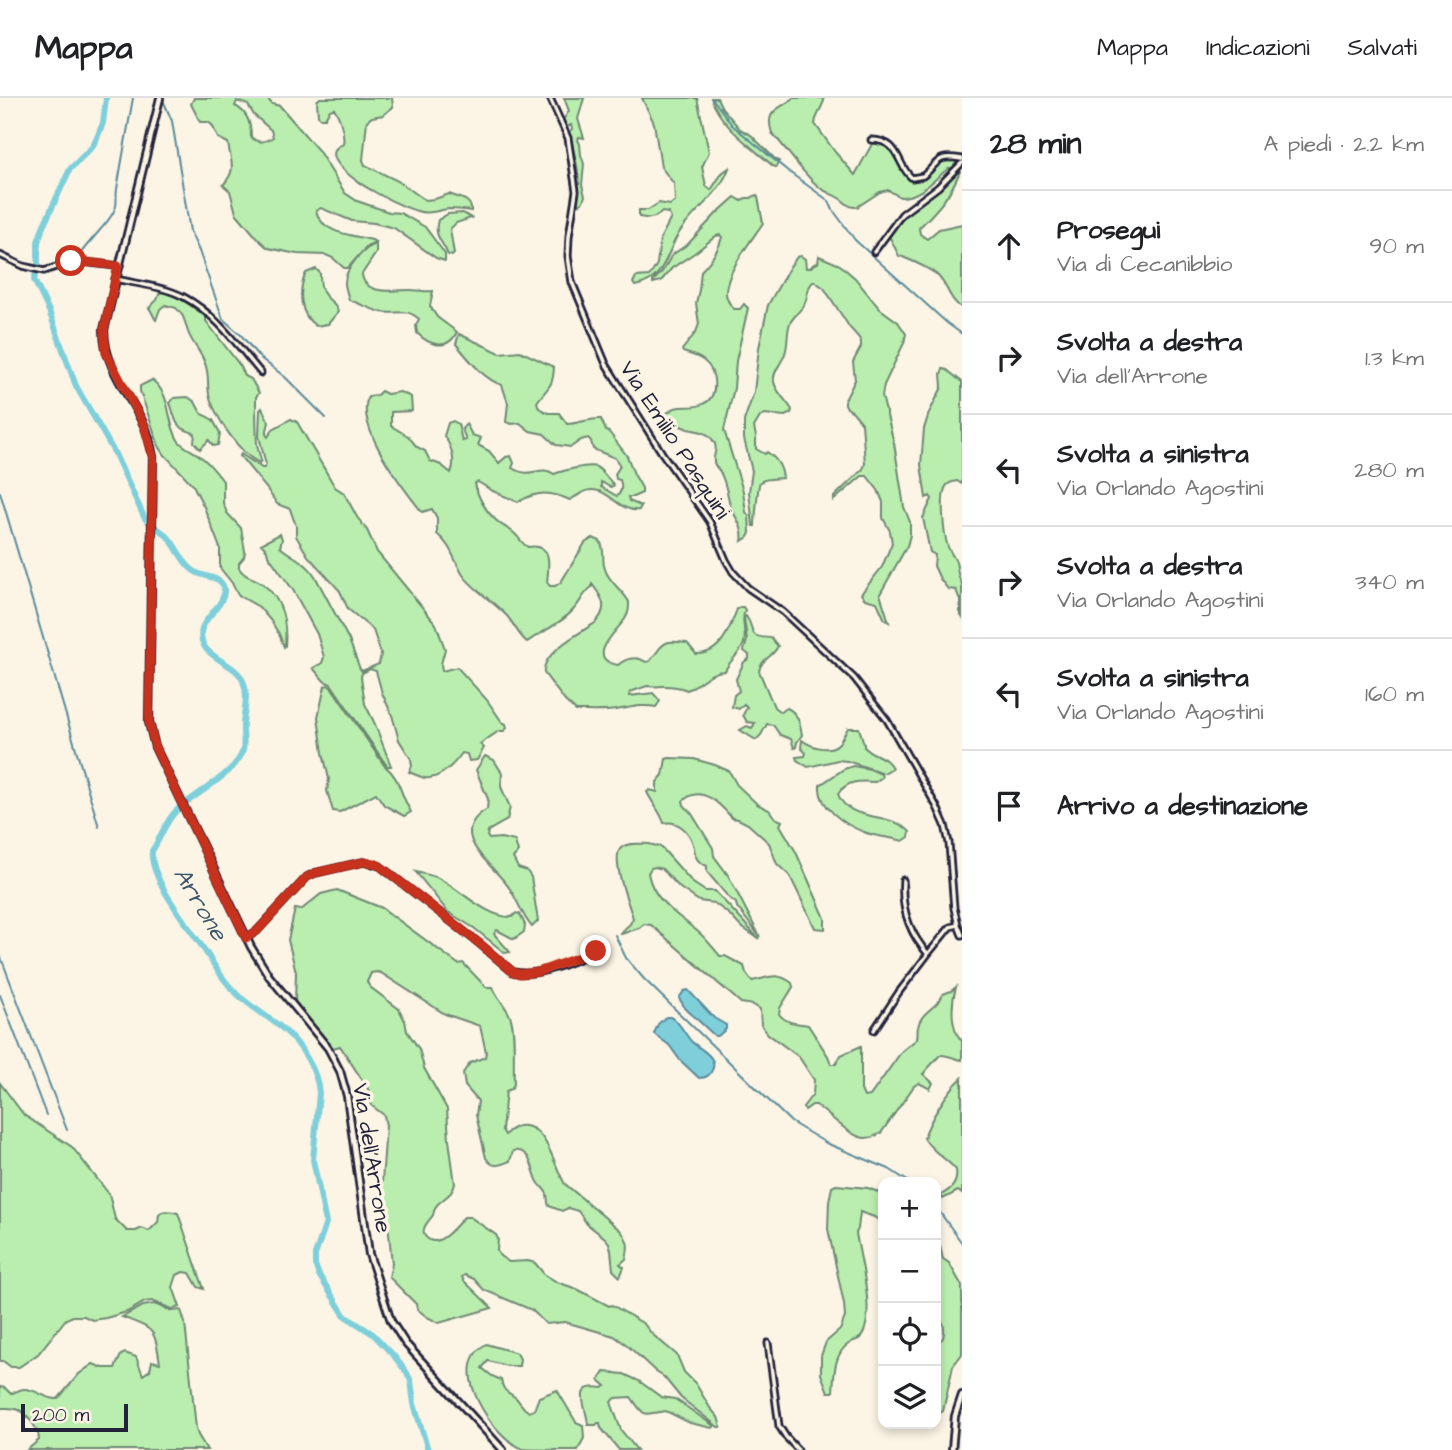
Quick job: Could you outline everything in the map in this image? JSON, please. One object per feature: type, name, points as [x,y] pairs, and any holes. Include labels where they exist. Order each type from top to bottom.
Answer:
[{"type":"street","name":"Via Emilio Pasquini","points":[[550,98],[568,138],[576,191],[568,256],[572,282],[606,364],[662,453],[710,522],[727,563],[735,575],[752,591],[783,612],[854,678],[887,720],[945,825],[954,908],[962,935]]},
{"type":"street","name":"Via dell'Arrone","points":[[160,101],[118,266],[104,339],[108,358],[144,425],[154,469],[149,722],[155,747],[246,938],[269,976],[325,1044],[340,1071],[347,1096],[369,1254],[391,1321],[407,1345],[503,1450]]},
{"type":"street","points":[[871,140],[879,140],[888,145],[899,156],[912,178],[923,176],[934,163],[943,158],[962,161],[937,187],[902,214],[874,252]]},
{"type":"street","points":[[0,255],[41,271],[74,261],[118,266]]},
{"type":"street","points":[[115,279],[172,292],[201,307],[261,373]]},
{"type":"street","points":[[246,938],[257,931],[307,877],[368,862],[380,866],[513,972],[538,972],[598,951]]},
{"type":"street","points":[[903,880],[906,918],[928,954]]},
{"type":"street","points":[[874,1030],[928,954],[950,928],[958,925]]},
{"type":"street","points":[[768,1343],[779,1426],[799,1450]]},
{"type":"street","points":[[951,1450],[955,1416],[962,1395]]},
{"type":"green space","points":[[194,98],[267,98],[272,104],[280,106],[318,150],[345,193],[357,201],[400,213],[425,227],[445,254],[445,261],[436,258],[394,228],[352,221],[321,208],[316,211],[324,225],[347,235],[375,242],[367,246],[348,268],[326,255],[297,254],[268,248],[236,213],[230,191],[223,185],[232,170],[228,143],[218,138],[208,122],[200,122],[191,104]],"holes":[[[237,101],[248,105],[254,115],[271,130],[273,137],[262,142],[251,137],[248,119],[235,106]]]},
{"type":"green space","points":[[320,98],[392,98],[393,107],[383,115],[367,121],[363,160],[365,165],[398,181],[425,200],[449,194],[467,201],[471,211],[449,209],[421,212],[367,188],[337,162],[334,155],[336,149],[343,144],[343,131],[334,108],[325,118],[318,116],[317,101]]},
{"type":"green space","points":[[564,98],[584,98],[578,119],[584,138],[579,137],[578,140],[584,164],[582,185],[585,196],[578,205],[577,168],[568,133],[572,129],[571,125],[567,127],[563,120],[569,111]]},
{"type":"green space","points":[[642,98],[697,98],[709,152],[702,167],[706,186],[711,190],[722,173],[729,168],[718,188],[682,229],[658,273],[648,282],[635,286],[633,283],[636,277],[649,276],[657,264],[660,239],[671,218],[668,213],[662,212],[651,218],[639,217],[639,210],[648,210],[659,203],[670,205],[675,201],[674,184],[661,167],[654,123]]},
{"type":"green space","points":[[711,98],[717,98],[740,129],[751,135],[779,161],[776,167],[729,127]]},
{"type":"green space","points":[[793,98],[823,98],[815,124],[855,175],[872,144],[880,142],[896,156],[907,177],[914,180],[925,177],[941,162],[962,162],[949,168],[914,194],[900,197],[888,190],[857,207],[851,207],[812,181],[772,133],[772,115]]},
{"type":"green space","points":[[959,167],[961,169],[948,194],[919,228],[920,234],[927,239],[939,229],[962,224],[962,308],[935,273],[899,256],[888,234],[906,212]]},
{"type":"green space","points":[[756,195],[763,223],[734,267],[726,294],[734,309],[740,309],[744,304],[748,308],[724,430],[749,516],[750,533],[742,541],[741,527],[714,462],[715,443],[707,434],[681,426],[665,414],[675,408],[703,404],[712,396],[714,390],[714,377],[708,365],[682,350],[699,324],[696,303],[701,271],[714,255],[722,237],[716,236],[672,268],[661,281],[653,281],[672,255],[688,244],[735,197],[742,201]]},
{"type":"green space","points":[[463,213],[471,218],[456,223],[450,229],[454,254],[448,255],[438,235],[438,220],[448,214]]},
{"type":"green space","points":[[376,243],[376,253],[362,274],[364,281],[374,289],[433,291],[430,306],[437,317],[457,332],[449,342],[438,344],[427,341],[417,333],[416,325],[419,319],[410,313],[381,312],[349,300],[345,283],[348,271],[360,254]]},
{"type":"green space","points":[[819,256],[840,265],[855,278],[879,308],[898,322],[906,334],[884,385],[882,396],[894,443],[904,507],[910,522],[907,546],[880,594],[889,622],[885,620],[877,602],[865,599],[861,594],[882,567],[892,543],[890,531],[883,518],[883,502],[878,490],[867,476],[862,476],[834,500],[865,464],[862,423],[845,404],[855,380],[853,362],[861,342],[824,288],[814,281],[804,305],[790,323],[786,352],[774,375],[775,386],[792,410],[791,413],[785,416],[764,414],[754,427],[756,449],[773,457],[783,478],[760,482],[753,526],[749,492],[752,471],[744,439],[744,421],[754,392],[768,305],[789,268],[797,257],[805,259],[806,268],[818,263]]},
{"type":"green space","points":[[316,269],[320,273],[323,292],[338,312],[328,324],[316,326],[303,309],[301,294],[306,273]]},
{"type":"green space","points":[[160,292],[179,298],[206,317],[206,321],[245,376],[251,379],[259,393],[256,397],[259,463],[237,444],[218,416],[209,395],[206,365],[190,337],[181,313],[176,308],[165,305],[160,309],[156,320],[154,317],[149,308]]},
{"type":"green space","points":[[459,334],[500,353],[520,351],[554,367],[551,383],[537,402],[539,408],[548,413],[559,413],[567,424],[601,419],[606,431],[627,456],[642,488],[642,493],[628,497],[629,501],[641,506],[639,510],[632,510],[600,491],[586,491],[570,500],[544,494],[518,502],[478,482],[475,483],[480,499],[490,514],[526,546],[542,548],[546,552],[547,582],[550,586],[561,582],[585,543],[593,538],[600,541],[607,574],[629,602],[626,617],[603,651],[603,657],[608,662],[618,665],[634,658],[648,662],[663,645],[673,642],[687,643],[696,654],[705,653],[723,639],[737,609],[743,607],[744,643],[725,671],[710,675],[687,690],[673,686],[647,686],[630,692],[629,696],[653,693],[660,701],[656,707],[576,711],[544,673],[549,658],[555,651],[595,623],[602,613],[603,603],[592,584],[569,614],[527,642],[507,616],[463,575],[449,548],[437,534],[437,518],[432,509],[422,512],[383,457],[368,424],[368,397],[381,391],[387,394],[400,392],[411,397],[412,411],[391,412],[391,426],[425,451],[430,461],[451,473],[452,454],[444,436],[448,423],[453,421],[458,424],[462,441],[466,440],[462,429],[466,424],[472,435],[481,438],[478,445],[489,451],[499,463],[511,456],[514,463],[512,468],[519,471],[549,471],[554,474],[592,466],[600,470],[614,486],[610,487],[601,482],[601,487],[617,496],[621,487],[615,474],[620,466],[615,458],[593,449],[588,438],[571,447],[556,445],[544,434],[530,431],[520,423],[506,422],[508,403],[502,385],[483,373],[466,356],[456,344]]},
{"type":"green space","points":[[943,369],[962,382],[962,484],[957,481],[947,485],[943,506],[946,542],[956,562],[962,584],[962,617],[956,590],[948,589],[934,566],[935,555],[930,552],[923,518],[932,499],[930,496],[926,498],[921,465],[924,429],[942,387]]},
{"type":"green space","points":[[152,380],[163,393],[178,440],[203,458],[223,481],[223,503],[227,513],[241,528],[245,551],[239,568],[270,590],[279,604],[284,620],[284,647],[271,621],[259,607],[238,595],[220,568],[220,548],[193,485],[159,446],[140,391],[140,386]]},
{"type":"green space","points":[[188,397],[195,402],[201,413],[213,420],[220,433],[218,445],[213,446],[209,440],[200,449],[194,442],[195,434],[178,425],[170,403],[174,398]]},
{"type":"green space","points":[[262,408],[269,422],[266,434],[268,437],[273,429],[291,419],[297,422],[335,487],[344,493],[367,530],[377,552],[436,624],[445,649],[442,671],[457,667],[506,724],[504,731],[499,731],[480,744],[484,748],[477,760],[469,761],[467,754],[462,753],[446,770],[431,778],[423,778],[409,772],[411,759],[399,740],[376,671],[370,669],[362,673],[361,677],[365,704],[391,766],[387,766],[331,684],[324,681],[313,668],[322,663],[324,657],[317,634],[293,590],[261,544],[280,534],[280,547],[304,563],[315,576],[349,640],[360,669],[362,671],[379,664],[381,654],[373,630],[348,609],[340,591],[308,556],[296,536],[296,526],[290,509],[277,504],[240,456],[241,454],[262,468],[266,465],[259,436]]},
{"type":"green space","points":[[746,616],[755,635],[771,638],[778,646],[759,671],[774,707],[780,712],[787,708],[798,719],[802,735],[794,748],[791,739],[780,735],[773,725],[767,724],[756,740],[740,730],[747,726],[752,728],[755,723],[747,722],[743,715],[747,707],[744,704],[739,709],[732,707],[734,695],[739,691],[736,679],[744,662],[749,659],[749,655],[744,651],[747,640]]},
{"type":"green space","points":[[328,685],[394,776],[411,812],[404,816],[384,805],[376,793],[340,812],[333,811],[327,791],[329,779],[318,717],[325,686]]},
{"type":"green space","points":[[848,728],[859,728],[864,747],[887,761],[892,768],[884,773],[838,760],[808,767],[797,760],[796,757],[805,756],[806,753],[801,748],[802,740],[815,747],[831,748],[839,743]]},
{"type":"green space","points":[[485,756],[494,760],[502,773],[501,787],[510,807],[507,820],[488,831],[487,836],[489,839],[515,841],[518,852],[513,858],[518,868],[527,871],[531,877],[538,921],[532,927],[510,889],[484,860],[471,839],[470,829],[475,819],[487,809],[488,799],[476,770]]},
{"type":"green space","points":[[666,759],[694,759],[729,771],[737,785],[757,804],[782,821],[780,825],[796,852],[825,918],[825,929],[815,928],[790,876],[777,864],[769,843],[748,824],[732,818],[710,798],[697,794],[690,796],[683,801],[684,805],[713,848],[714,856],[728,875],[760,937],[736,903],[707,872],[707,866],[697,858],[686,831],[674,823],[664,823],[649,796],[647,792],[650,790],[657,792],[657,782],[663,775]]},
{"type":"green space","points":[[853,766],[870,769],[882,777],[875,782],[859,782],[845,786],[838,794],[843,803],[860,813],[902,826],[910,832],[909,837],[903,841],[864,832],[841,820],[828,808],[823,801],[820,785]]},
{"type":"green space","points":[[649,844],[661,847],[693,883],[705,891],[715,891],[759,939],[714,903],[699,901],[680,888],[662,869],[655,867],[648,873],[660,899],[700,934],[720,956],[744,966],[752,981],[777,976],[792,983],[793,987],[779,1014],[789,1021],[808,1025],[831,1064],[836,1064],[841,1055],[861,1046],[861,1090],[864,1097],[870,1096],[902,1051],[917,1039],[922,1017],[938,1003],[943,994],[956,987],[953,1015],[955,1029],[962,1041],[962,1060],[940,1055],[923,1074],[933,1083],[930,1089],[919,1083],[914,1086],[881,1133],[873,1137],[865,1138],[853,1134],[816,1105],[805,1110],[803,1107],[813,1094],[814,1080],[799,1057],[768,1034],[761,1025],[760,1009],[741,1003],[651,925],[644,924],[620,933],[633,918],[619,871],[618,853],[627,845]]},
{"type":"green space","points":[[416,872],[438,878],[493,913],[512,917],[516,913],[520,914],[525,925],[524,932],[514,939],[497,930],[494,934],[510,952],[505,953],[474,928],[448,912]]},
{"type":"green space","points":[[337,890],[382,908],[458,964],[463,963],[486,987],[493,987],[510,1016],[514,1039],[514,1084],[506,1091],[502,1130],[505,1135],[519,1126],[528,1126],[536,1131],[548,1147],[565,1184],[621,1231],[628,1248],[626,1259],[620,1264],[624,1267],[620,1277],[613,1270],[609,1243],[587,1224],[578,1211],[568,1208],[562,1211],[549,1206],[547,1194],[538,1182],[527,1156],[513,1151],[510,1161],[497,1165],[491,1164],[486,1158],[476,1115],[478,1101],[465,1086],[463,1073],[470,1063],[485,1057],[480,1026],[445,1014],[381,973],[371,973],[367,982],[399,1009],[407,1031],[419,1049],[424,1068],[447,1109],[455,1184],[450,1194],[435,1208],[425,1227],[426,1237],[432,1241],[442,1238],[464,1217],[470,1217],[496,1235],[497,1251],[509,1262],[535,1263],[544,1274],[557,1282],[612,1305],[644,1324],[677,1355],[684,1372],[696,1384],[718,1417],[721,1427],[681,1398],[664,1377],[614,1336],[565,1322],[546,1324],[532,1310],[484,1290],[474,1279],[465,1275],[462,1277],[464,1281],[492,1308],[439,1323],[417,1309],[416,1304],[389,1277],[392,1264],[388,1223],[380,1210],[386,1126],[384,1115],[372,1106],[368,1089],[340,1046],[333,1048],[295,1002],[296,972],[288,940],[295,909],[301,910],[321,894]]},
{"type":"green space","points":[[962,1078],[962,1194],[958,1191],[943,1199],[941,1195],[955,1182],[956,1170],[924,1138],[930,1123]]},
{"type":"green space","points":[[0,1083],[24,1115],[72,1147],[109,1194],[115,1219],[127,1231],[142,1228],[149,1231],[158,1222],[160,1213],[178,1213],[204,1289],[198,1287],[190,1273],[183,1272],[177,1275],[173,1287],[180,1307],[172,1309],[152,1301],[106,1318],[92,1320],[84,1316],[73,1316],[66,1319],[38,1354],[19,1367],[11,1367],[0,1361]]},
{"type":"green space","points":[[836,1185],[868,1188],[878,1192],[878,1220],[860,1212],[856,1233],[867,1298],[866,1324],[861,1338],[850,1343],[841,1352],[836,1364],[833,1392],[828,1392],[821,1374],[821,1356],[826,1342],[840,1330],[845,1317],[828,1229],[832,1187]]},
{"type":"green space","points":[[941,1250],[943,1259],[949,1263],[962,1286],[962,1354],[953,1366],[941,1412],[941,1340],[944,1330]]},
{"type":"green space","points":[[154,1304],[172,1311],[181,1310],[185,1323],[196,1428],[207,1450],[27,1450],[39,1440],[37,1432],[22,1412],[14,1408],[0,1408],[0,1387],[11,1394],[28,1389],[58,1399],[79,1374],[93,1364],[103,1368],[115,1368],[121,1355],[125,1353],[136,1357],[143,1375],[150,1370],[152,1361],[160,1363],[154,1336],[147,1328],[122,1317],[143,1306]]},
{"type":"green space","points":[[486,1344],[517,1353],[519,1366],[488,1361],[482,1368],[501,1380],[505,1390],[529,1412],[534,1410],[539,1397],[557,1390],[576,1422],[583,1425],[584,1438],[578,1450],[523,1449],[499,1431],[487,1417],[472,1384],[471,1368],[475,1355]]},
{"type":"green space","points":[[604,1372],[624,1374],[661,1397],[675,1399],[714,1427],[690,1423],[666,1411],[645,1413],[631,1397],[616,1398],[611,1402],[621,1430],[637,1450],[619,1450],[600,1423],[588,1425],[584,1405],[583,1393],[586,1389],[606,1386],[599,1380]]},
{"type":"water","points":[[688,990],[714,1018],[726,1025],[726,1029],[718,1036],[685,1008],[679,998]]},
{"type":"water","points":[[666,1017],[674,1019],[691,1041],[711,1057],[713,1065],[709,1075],[699,1078],[669,1045],[654,1034],[658,1024]]},
{"type":"waterway","name":"Arrone","points":[[106,98],[103,123],[96,140],[70,169],[43,227],[38,242],[38,265],[34,280],[49,311],[76,386],[114,452],[144,517],[168,537],[190,568],[223,584],[223,596],[205,622],[201,637],[208,651],[240,675],[246,692],[244,747],[239,758],[224,775],[173,814],[152,851],[153,862],[156,874],[170,900],[226,982],[241,998],[289,1035],[312,1067],[319,1093],[313,1160],[326,1223],[315,1255],[315,1265],[345,1316],[373,1334],[407,1373],[428,1450]]},
{"type":"waterway","points":[[79,256],[114,212],[133,98]]},
{"type":"waterway","points":[[712,98],[732,125],[829,201],[855,240],[962,334]]},
{"type":"waterway","points":[[163,100],[172,121],[190,231],[223,319],[259,357],[285,377],[326,418]]},
{"type":"waterway","points":[[0,492],[99,827]]},
{"type":"waterway","points":[[615,935],[626,958],[644,979],[791,1122],[826,1143],[889,1169],[901,1177]]},
{"type":"waterway","points":[[0,955],[67,1130]]},
{"type":"waterway","points":[[0,995],[46,1115]]},
{"type":"waterway","points":[[941,1214],[962,1243]]},
{"type":"route","points":[[71,261],[118,266],[104,330],[106,353],[144,425],[154,469],[149,722],[151,733],[155,747],[246,938],[257,931],[307,877],[368,862],[380,866],[513,972],[538,972],[596,951]]}]
